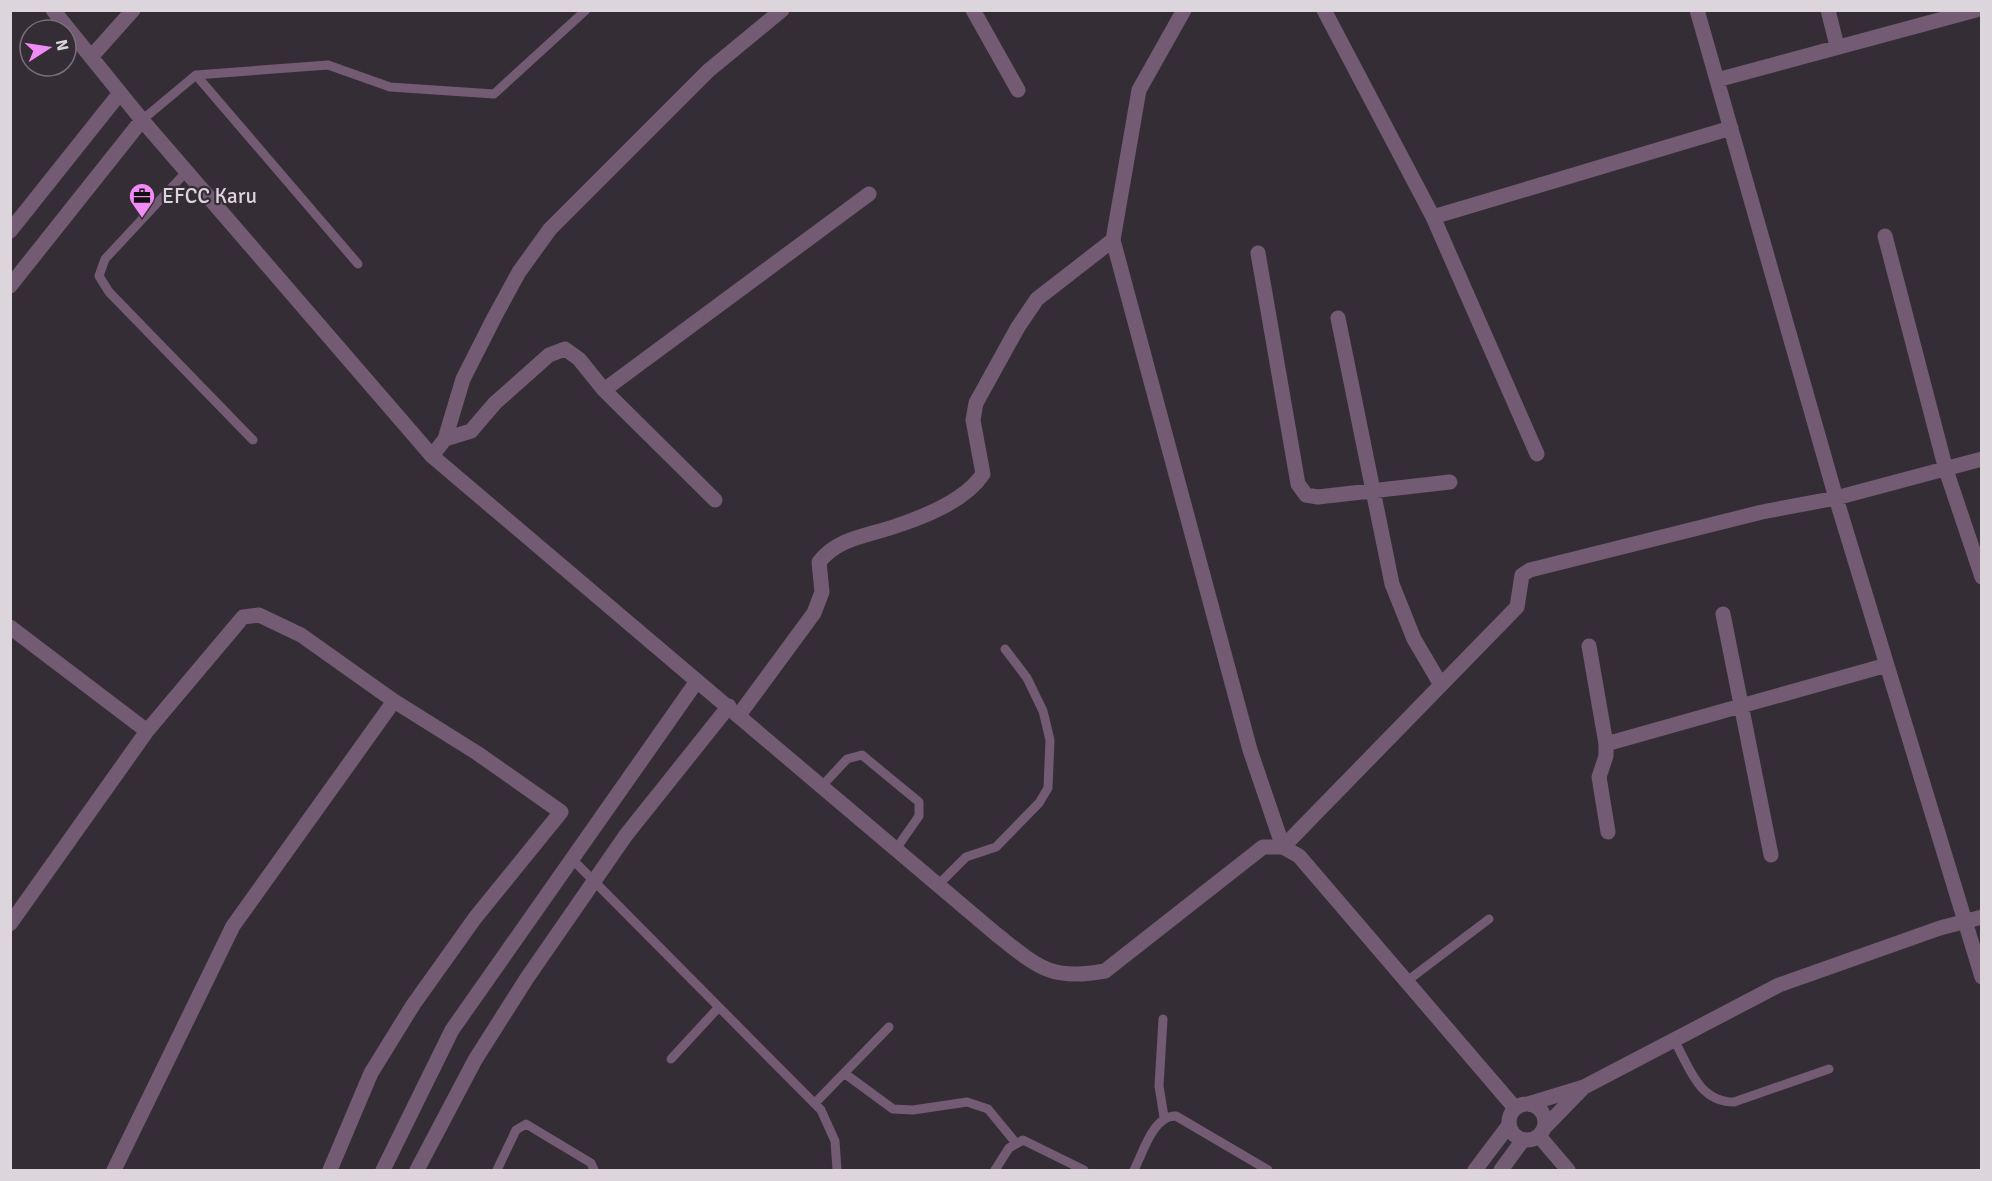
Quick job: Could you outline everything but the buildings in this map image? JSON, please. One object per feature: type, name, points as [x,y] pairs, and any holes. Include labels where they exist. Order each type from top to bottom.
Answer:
[{"type":"street","points":[[53,10],[142,120],[432,456],[938,885],[1041,967],[1056,974],[1080,976],[1105,971],[1263,847],[1283,847],[1299,856],[1407,981],[1522,1106],[1543,1112],[1542,1131],[1568,1170]]},
{"type":"street","points":[[92,56],[133,10]]},
{"type":"street","points":[[432,456],[445,439],[463,379],[519,272],[550,229],[708,71],[782,10]]},
{"type":"street","points":[[974,10],[1018,90]]},
{"type":"street","points":[[1184,10],[1139,90],[1113,240],[1250,750],[1283,847]]},
{"type":"street","points":[[1324,10],[1433,217],[1537,454]]},
{"type":"street","points":[[1697,10],[1836,498],[1982,977]]},
{"type":"street","points":[[1828,10],[1837,46]]},
{"type":"street","points":[[1717,80],[1976,10]]},
{"type":"street","points":[[10,231],[120,93]]},
{"type":"street","points":[[10,286],[142,120]]},
{"type":"street","points":[[1433,217],[1731,128]]},
{"type":"street","points":[[604,390],[869,194]]},
{"type":"street","points":[[1885,236],[1946,470],[1982,577]]},
{"type":"street","points":[[417,1170],[475,1060],[626,835],[734,711],[814,613],[822,592],[819,562],[825,554],[846,540],[895,527],[957,499],[978,481],[983,474],[973,420],[976,403],[1018,327],[1037,300],[1113,240]]},
{"type":"street","points":[[1258,253],[1298,484],[1306,495],[1318,497],[1450,482]]},
{"type":"street","points":[[1338,318],[1372,491],[1401,611],[1441,685]]},
{"type":"street","points":[[445,439],[471,431],[495,404],[549,355],[566,349],[579,359],[604,390],[715,500]]},
{"type":"street","points":[[1283,847],[1517,607],[1522,575],[1530,570],[1771,510],[1836,498],[1982,459]]},
{"type":"street","points":[[1723,614],[1772,855]]},
{"type":"street","points":[[10,924],[147,731],[243,617],[259,615],[301,635],[394,701],[477,753],[561,812],[475,918],[413,1005],[371,1073],[330,1170]]},
{"type":"street","points":[[10,627],[147,731]]},
{"type":"street","points":[[1589,646],[1606,744],[1606,756],[1599,777],[1608,832]]},
{"type":"street","points":[[1606,744],[1887,665]]},
{"type":"street","points":[[383,1170],[452,1030],[697,681]]},
{"type":"street","points":[[114,1170],[233,926],[394,701]]},
{"type":"street","points":[[1475,1170],[1509,1125],[1511,1113],[1522,1106],[1584,1087],[1673,1038],[1779,985],[1982,917]]},
{"type":"street","points":[[1501,1170],[1523,1140],[1542,1131],[1584,1087]]},
{"type":"street","points":[[1509,1125],[1514,1135],[1523,1140]]},
{"type":"lane","points":[[142,120],[196,75],[328,65],[390,87],[494,94],[586,10]]},
{"type":"lane","points":[[196,75],[358,264]]},
{"type":"lane","points":[[186,171],[105,259],[99,276],[109,292],[253,440]]},
{"type":"lane","points":[[938,885],[966,857],[996,847],[1040,803],[1048,788],[1050,740],[1043,711],[1027,678],[1005,649]]},
{"type":"lane","points":[[822,786],[847,759],[862,756],[919,802],[919,816],[896,849]]},
{"type":"lane","points":[[571,858],[821,1110],[835,1141],[837,1170]]},
{"type":"lane","points":[[1407,981],[1489,919]]},
{"type":"lane","points":[[671,1059],[719,1007]]},
{"type":"lane","points":[[1163,1019],[1159,1086],[1164,1117]]},
{"type":"lane","points":[[814,1103],[889,1027]]},
{"type":"lane","points":[[1673,1038],[1702,1090],[1718,1102],[1734,1102],[1829,1069]]},
{"type":"lane","points":[[844,1072],[893,1108],[913,1110],[967,1102],[988,1109],[1016,1142]]},
{"type":"lane","points":[[1134,1170],[1157,1125],[1164,1117],[1176,1116],[1268,1170]]},
{"type":"lane","points":[[497,1170],[516,1130],[526,1124],[591,1163],[594,1170]]},
{"type":"lane","points":[[995,1170],[1016,1142],[1023,1140],[1084,1170]]},
{"type":"place","name":"EFCC Karu","points":[[142,219]]}]
